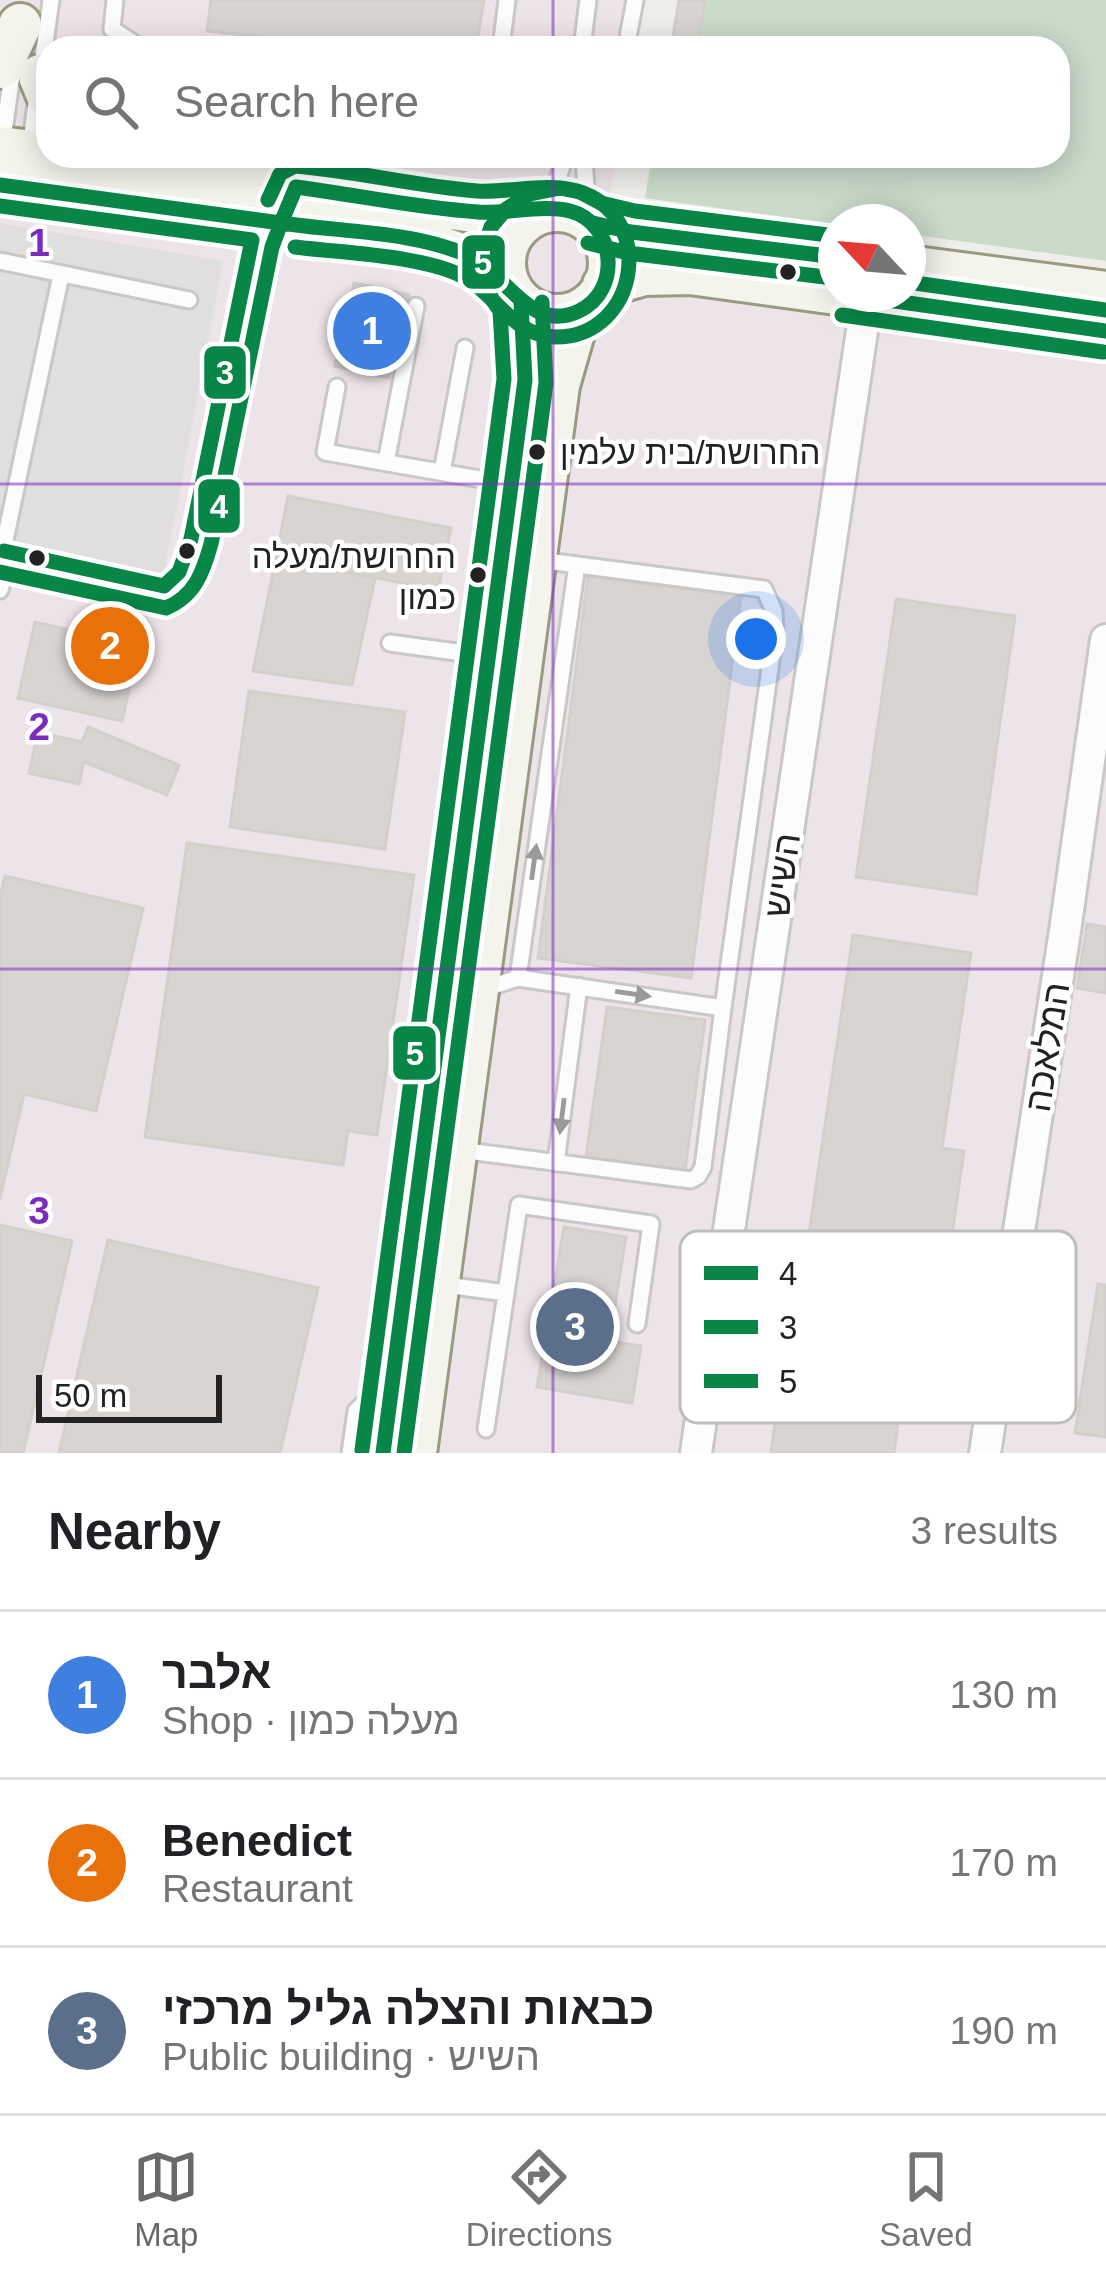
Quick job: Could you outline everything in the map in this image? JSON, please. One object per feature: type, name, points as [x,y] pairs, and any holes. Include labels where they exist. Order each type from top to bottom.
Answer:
[{"type":"street","points":[[29,79],[31,12]]},
{"type":"street","points":[[63,168],[288,205],[349,175],[496,214],[567,217],[631,232],[818,255]]},
{"type":"street","points":[[158,168],[465,255],[481,263],[537,313],[561,316],[644,274],[690,272],[818,291]]},
{"type":"street","points":[[383,1453],[394,1373],[421,1292],[457,1150],[477,991],[532,736],[525,651],[511,484],[525,380],[516,296],[504,271],[504,252],[522,222],[567,217],[604,238],[609,274],[591,298],[558,385],[525,651],[421,1292],[415,1453]]},
{"type":"street","points":[[926,269],[1106,293]]},
{"type":"street","points":[[926,306],[1106,331]]},
{"type":"street","name":"השיש","points":[[725,1231],[847,312]]},
{"type":"street","name":"המלאכה","points":[[1020,1231],[1106,640]]},
{"type":"street","name":"השיש","points":[[696,1453],[700,1423]]},
{"type":"street","name":"המלאכה","points":[[986,1453],[991,1423]]},
{"type":"lane","points":[[115,0],[112,28],[124,36]]},
{"type":"lane","points":[[502,36],[506,0]]},
{"type":"lane","points":[[584,36],[588,0]]},
{"type":"lane","points":[[628,36],[635,0]]},
{"type":"lane","points":[[21,161],[31,12]]},
{"type":"lane","points":[[21,161],[29,79]]},
{"type":"lane","points":[[565,168],[567,217]]},
{"type":"lane","points":[[567,217],[581,168]]},
{"type":"lane","points":[[61,275],[1,559],[1,578],[166,608],[189,597],[205,568],[272,247],[288,205]]},
{"type":"lane","points":[[0,261],[189,300]]},
{"type":"lane","points":[[386,463],[416,306]]},
{"type":"lane","points":[[442,472],[465,348]]},
{"type":"lane","points":[[338,387],[325,452],[511,484]]},
{"type":"lane","points":[[457,1150],[691,1180],[698,1177],[775,632],[774,611],[764,589],[535,559]]},
{"type":"lane","points":[[390,643],[525,651],[577,565]]},
{"type":"lane","points":[[518,978],[532,736]]},
{"type":"lane","points":[[477,991],[518,978],[723,1007]]},
{"type":"lane","points":[[556,1162],[579,986]]},
{"type":"lane","points":[[486,1429],[520,1205],[651,1224],[637,1324]]},
{"type":"lane","points":[[421,1292],[506,1293]]},
{"type":"lane","points":[[350,1453],[356,1411],[394,1373]]},
{"type":"shaded area","points":[[0,0],[641,0],[635,36],[36,36],[36,168],[614,168],[607,219],[818,288],[818,312],[926,312],[926,287],[1106,273],[1106,1453],[0,1453]]},
{"type":"shaded area","points":[[0,223],[223,261],[163,580],[0,544]]},
{"type":"green space","points":[[679,0],[1106,0],[1106,261],[926,236],[926,204],[818,204],[818,222],[645,198],[650,168],[1070,168],[1070,36],[673,36]]},
{"type":"building","points":[[211,0],[484,0],[478,36],[253,36],[207,31]]},
{"type":"building","points":[[679,0],[705,0],[699,36],[673,36]]},
{"type":"building","points":[[354,283],[409,295],[389,378],[335,366]]},
{"type":"building","points":[[288,496],[451,528],[438,590],[276,558]]},
{"type":"building","points":[[276,558],[375,578],[352,685],[253,671]]},
{"type":"building","points":[[588,576],[741,596],[691,978],[538,958]]},
{"type":"building","points":[[896,599],[1015,616],[976,894],[856,877]]},
{"type":"building","points":[[35,622],[139,646],[122,721],[18,698]]},
{"type":"building","points":[[249,691],[405,712],[385,849],[230,827]]},
{"type":"building","points":[[88,727],[179,765],[167,795],[84,762],[79,784],[29,773],[38,732],[82,742]]},
{"type":"building","points":[[187,843],[414,875],[377,1135],[348,1131],[343,1165],[145,1137]]},
{"type":"building","points":[[5,876],[143,908],[96,1111],[24,1094],[0,1199],[0,897]]},
{"type":"building","points":[[1087,924],[1106,927],[1106,993],[1077,988]]},
{"type":"building","points":[[853,935],[971,953],[942,1148],[964,1151],[952,1231],[809,1231]]},
{"type":"building","points":[[607,1007],[705,1020],[685,1170],[586,1157]]},
{"type":"building","points":[[0,1225],[72,1241],[23,1453],[0,1453]]},
{"type":"building","points":[[564,1227],[626,1237],[609,1341],[641,1346],[632,1403],[537,1387]]},
{"type":"building","points":[[108,1240],[318,1288],[280,1453],[59,1453]]},
{"type":"building","points":[[1098,1284],[1106,1285],[1106,1437],[1075,1433]]},
{"type":"building","points":[[775,1423],[898,1423],[894,1453],[771,1453]]},
{"type":"transit line","name":"3","points":[[268,200],[280,174],[291,168]]},
{"type":"transit line","name":"3","points":[[295,247],[449,270],[477,286],[528,330],[556,337],[584,332],[606,318],[628,273],[628,248],[620,224],[603,204],[577,191],[477,191],[313,168]]},
{"type":"transit line","name":"4","points":[[0,185],[281,223]]},
{"type":"transit line","name":"4","points":[[296,187],[455,210],[570,211],[597,229],[608,258],[607,274],[593,301],[579,311],[547,315],[520,299],[484,265],[450,248],[403,237],[281,223],[296,187]]},
{"type":"transit line","name":"5","points":[[362,1450],[504,379],[500,311],[484,278],[483,250],[491,227],[506,209],[530,194],[560,188],[635,211],[818,234]]},
{"type":"transit line","name":"3","points":[[0,206],[252,240],[191,539],[179,572],[164,586],[4,551]]},
{"type":"transit line","name":"4","points":[[0,572],[166,608],[191,590],[211,544],[272,247],[281,223]]},
{"type":"transit line","name":"4","points":[[593,223],[818,255]]},
{"type":"transit line","name":"3","points":[[588,243],[628,253],[818,276]]},
{"type":"transit line","name":"5","points":[[926,285],[1106,310]]},
{"type":"transit line","name":"3","points":[[404,1453],[546,383],[542,302]]},
{"type":"transit line","name":"4","points":[[383,1453],[525,380],[521,303]]},
{"type":"transit line","name":"4","points":[[926,305],[1106,331]]},
{"type":"transit line","name":"3","points":[[842,315],[1103,352]]},
{"type":"place","name":"אלבר","points":[[372,331]]},
{"type":"place","name":"החרושת/בית עלמין","points":[[537,452]]},
{"type":"place","name":"החרושת/מעלה כמון","points":[[478,575]]},
{"type":"place","name":"Benedict","points":[[110,646]]},
{"type":"place","name":"כבאות והצלה גליל מרכזי","points":[[575,1327]]}]
